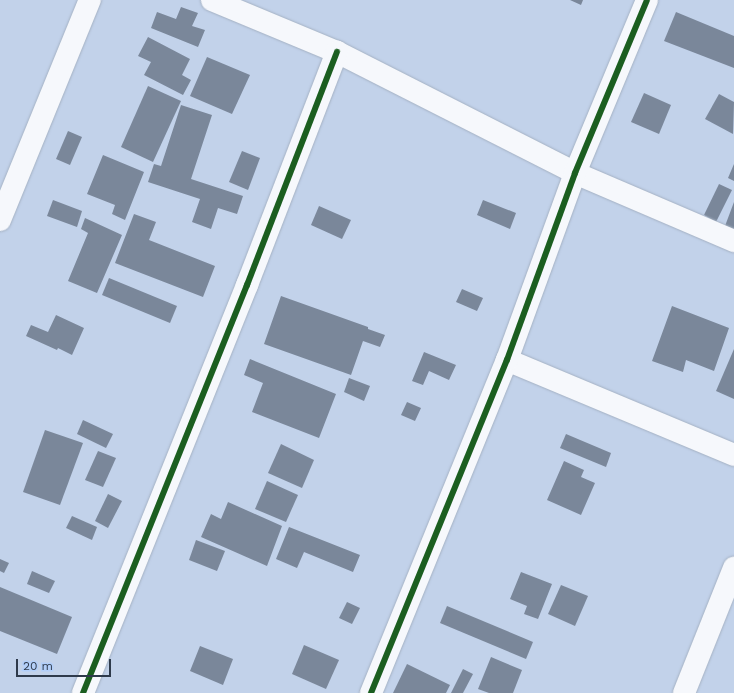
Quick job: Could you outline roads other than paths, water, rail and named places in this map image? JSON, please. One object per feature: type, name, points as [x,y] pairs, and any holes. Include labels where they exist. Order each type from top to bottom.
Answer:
[{"type":"street","points":[[0,220],[90,0]]},
{"type":"street","points":[[212,0],[337,52],[575,173],[734,241]]},
{"type":"street","points":[[371,693],[507,360],[575,173],[647,0]]},
{"type":"street","points":[[83,693],[247,285],[337,52]]},
{"type":"street","points":[[507,360],[734,455]]},
{"type":"street","points":[[684,693],[734,568]]}]
